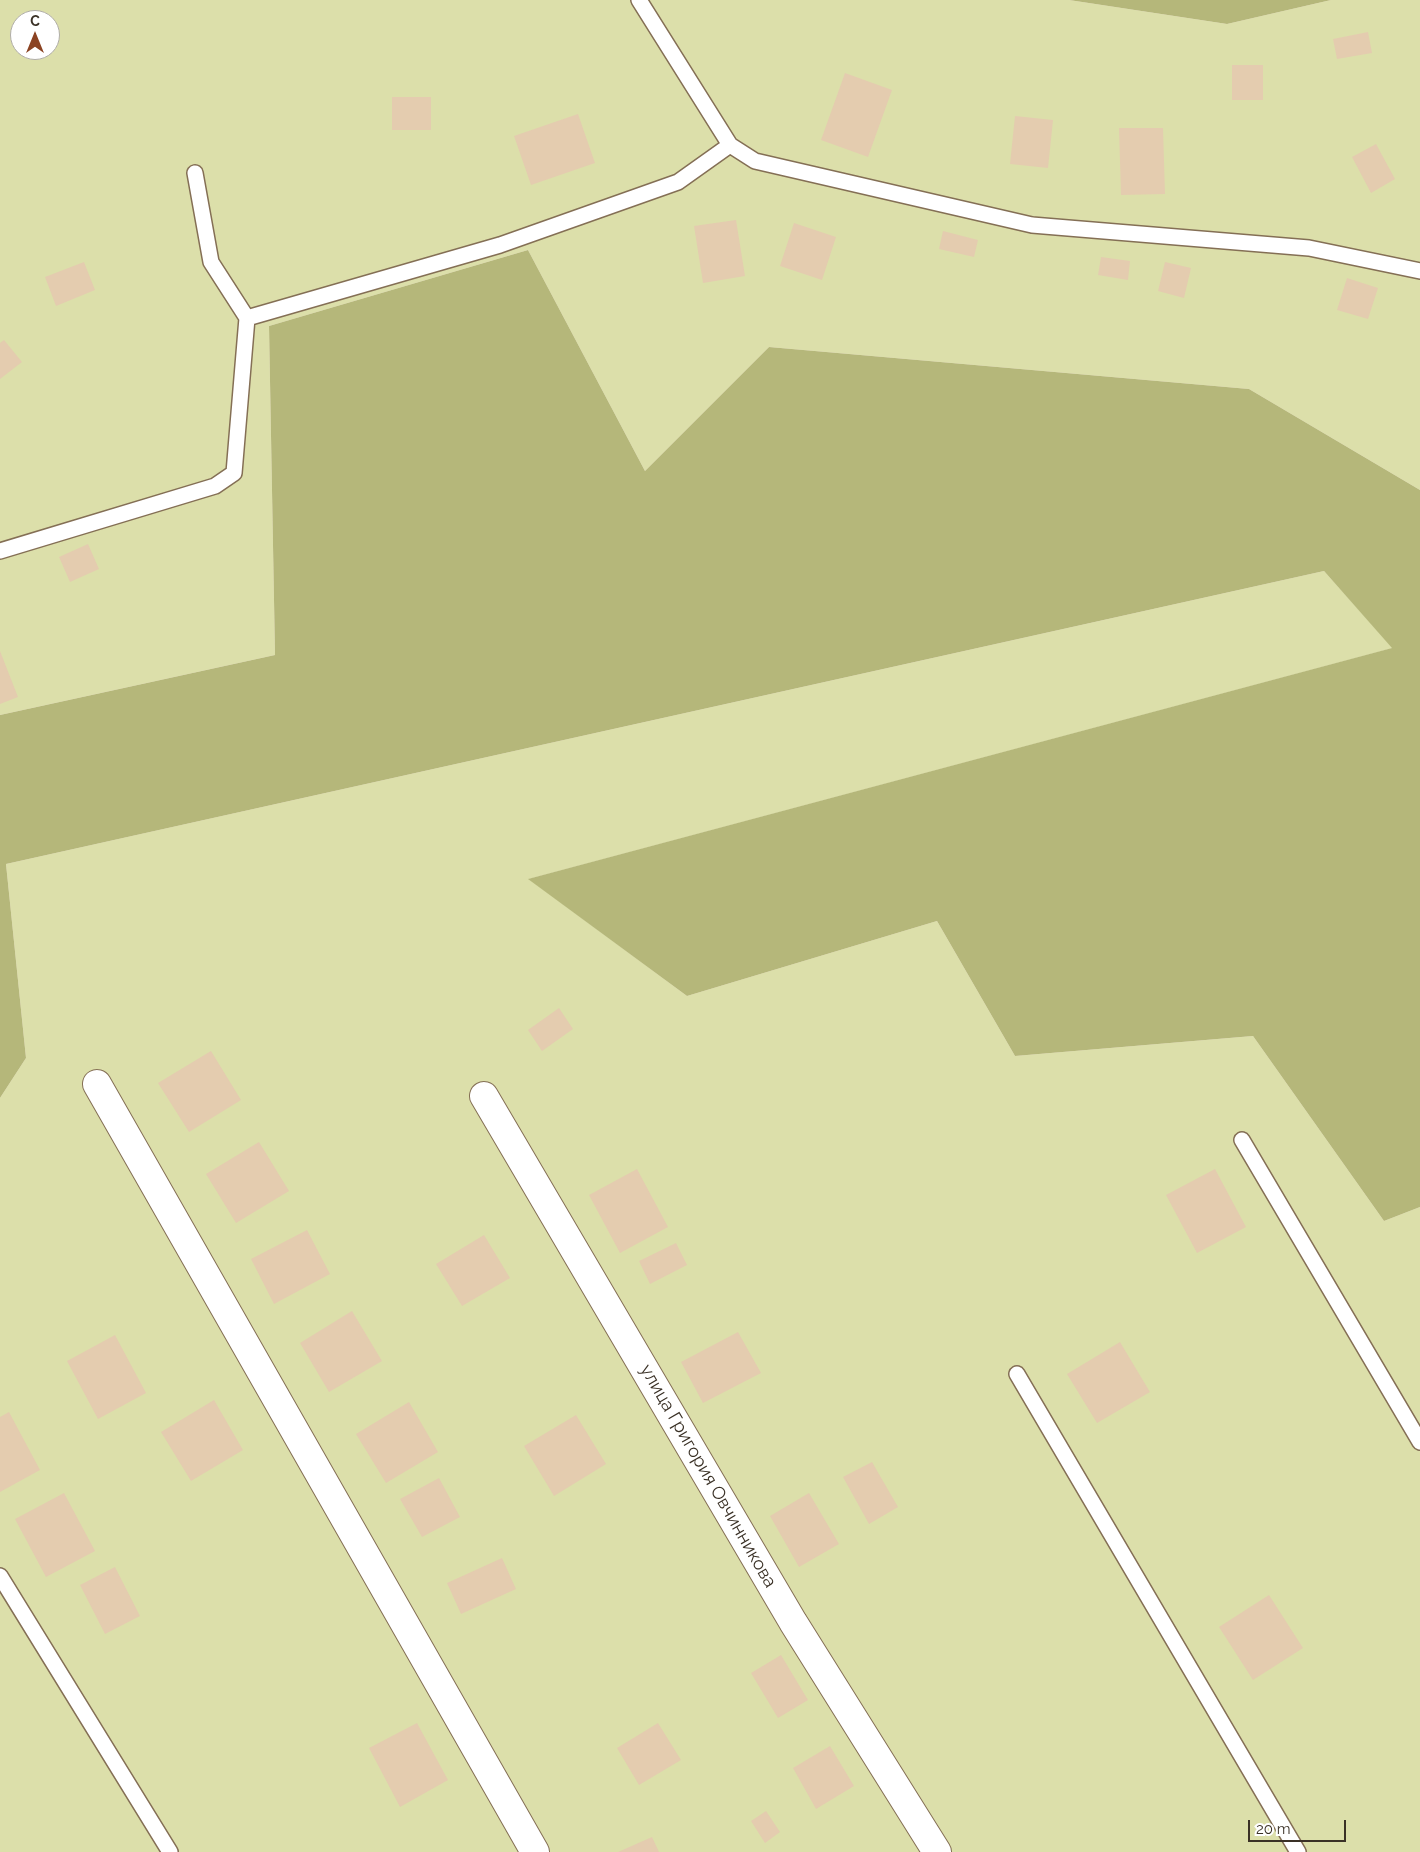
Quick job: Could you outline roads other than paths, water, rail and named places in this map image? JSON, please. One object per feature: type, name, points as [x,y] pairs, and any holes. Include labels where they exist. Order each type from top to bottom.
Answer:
[{"type":"street","points":[[97,1084],[535,1852]]},
{"type":"street","name":"улица Григория Овчинникова","points":[[484,1096],[793,1622],[937,1852]]},
{"type":"lane","points":[[639,0],[730,145],[755,162],[1032,225],[1309,248],[1420,271]]},
{"type":"lane","points":[[247,318],[500,245],[659,189],[678,182],[730,145]]},
{"type":"lane","points":[[0,551],[216,486],[234,473],[247,318],[211,262],[195,174]]},
{"type":"lane","points":[[1242,1140],[1420,1442]]},
{"type":"lane","points":[[1017,1374],[1298,1852]]},
{"type":"lane","points":[[0,1576],[170,1852]]}]
